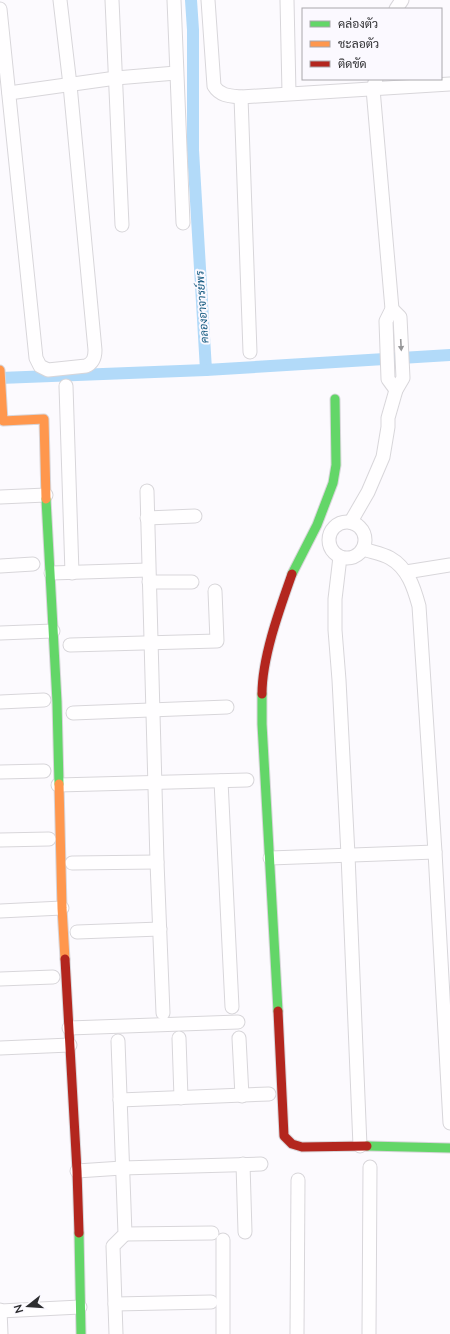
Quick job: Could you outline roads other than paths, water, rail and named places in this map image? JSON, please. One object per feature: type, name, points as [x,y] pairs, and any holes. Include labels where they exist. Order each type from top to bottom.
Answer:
[{"type":"street","points":[[0,9],[38,362],[40,366],[48,370],[86,366],[91,364],[93,361],[95,350],[70,85],[60,0]]},
{"type":"street","points":[[112,0],[122,225]]},
{"type":"street","points":[[174,0],[183,223]]},
{"type":"street","points":[[208,0],[214,86],[222,95],[241,97],[375,84],[450,84]]},
{"type":"street","points":[[287,0],[289,93]]},
{"type":"street","points":[[9,93],[116,78],[176,73]]},
{"type":"street","points":[[352,522],[368,492],[383,457],[388,418],[396,390],[388,379],[386,321],[392,309],[375,84]]},
{"type":"street","points":[[241,97],[250,352]]},
{"type":"street","points":[[0,370],[2,421],[44,419],[46,495],[57,702],[62,908],[77,1171],[81,1334]]},
{"type":"street","points":[[66,386],[72,573]]},
{"type":"street","points":[[335,399],[336,473],[331,492],[317,525],[294,569],[281,605],[266,660],[262,690],[262,724],[284,1136],[288,1143],[294,1147],[360,1146],[450,1148]]},
{"type":"street","points":[[147,491],[152,711],[163,1014]]},
{"type":"street","points":[[0,496],[46,495]]},
{"type":"street","points":[[147,518],[195,516]]},
{"type":"street","points":[[346,522],[352,522],[361,528],[364,533],[364,549],[356,557],[340,557],[332,550],[329,540],[330,535],[336,526],[346,522]]},
{"type":"street","points":[[317,525],[330,535]]},
{"type":"street","points":[[364,549],[391,558],[406,572],[412,583],[419,606],[435,852],[450,1123]]},
{"type":"street","points":[[340,557],[335,599],[335,630],[348,855],[360,1146]]},
{"type":"street","points":[[0,566],[33,564]]},
{"type":"street","points":[[406,572],[450,565]]},
{"type":"street","points":[[51,574],[72,573],[149,576],[192,582]]},
{"type":"street","points":[[70,646],[217,641],[215,591]]},
{"type":"street","points":[[0,633],[53,631]]},
{"type":"street","points":[[0,702],[44,700]]},
{"type":"street","points":[[73,713],[227,708]]},
{"type":"street","points":[[0,772],[44,771]]},
{"type":"street","points":[[58,785],[247,780]]},
{"type":"street","points":[[221,781],[232,1007]]},
{"type":"street","points":[[0,840],[49,839]]},
{"type":"street","points":[[270,858],[435,852]]},
{"type":"street","points":[[72,863],[157,862]]},
{"type":"street","points":[[0,911],[62,908]]},
{"type":"street","points":[[77,932],[160,930]]},
{"type":"street","points":[[0,979],[53,977]]},
{"type":"street","points":[[69,1028],[238,1022]]},
{"type":"street","points":[[179,1038],[181,1098]]},
{"type":"street","points":[[239,1038],[242,1096]]},
{"type":"street","points":[[118,1041],[125,1234]]},
{"type":"street","points":[[0,1048],[70,1045]]},
{"type":"street","points":[[120,1100],[269,1094]]},
{"type":"street","points":[[243,1164],[245,1232]]},
{"type":"street","points":[[77,1171],[122,1168],[261,1164]]},
{"type":"street","points":[[368,1334],[370,1167]]},
{"type":"street","points":[[297,1334],[298,1180]]},
{"type":"street","points":[[116,1334],[113,1246],[125,1234],[212,1233]]},
{"type":"street","points":[[223,1240],[223,1334]]},
{"type":"street","points":[[115,1304],[211,1302]]},
{"type":"street","points":[[1,1334],[0,1310],[80,1307]]},
{"type":"waterway","name":"คลองอาจารย์พร","points":[[191,0],[193,30],[193,150],[206,370],[450,355]]},
{"type":"waterway","points":[[0,378],[206,370]]}]
